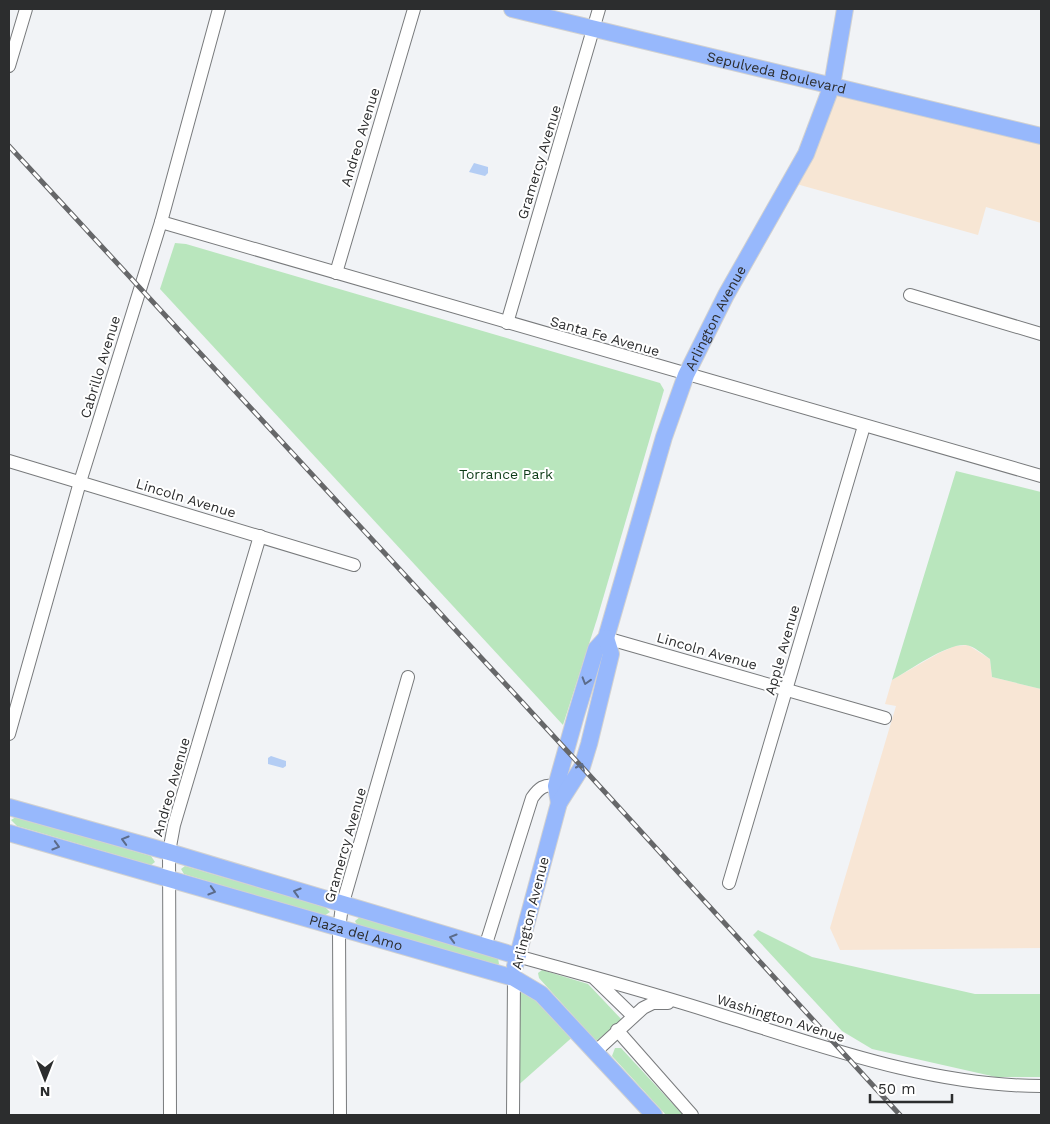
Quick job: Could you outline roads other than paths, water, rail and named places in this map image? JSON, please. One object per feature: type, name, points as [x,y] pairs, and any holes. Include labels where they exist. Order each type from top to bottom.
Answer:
[{"type":"main road","name":"Sepulveda Boulevard","points":[[512,9],[1041,136]]},
{"type":"main road","name":"Arlington Avenue","points":[[559,803],[556,786],[596,649],[606,638],[664,437],[686,375],[733,283],[806,154],[832,85],[845,9]]},
{"type":"main road","name":"Arlington Avenue","points":[[514,978],[517,956],[559,803],[582,767],[611,654],[606,638]]},
{"type":"main road","name":"Plaza del Amo","points":[[9,807],[168,852],[342,906],[517,956]]},
{"type":"main road","name":"Plaza del Amo","points":[[9,833],[514,978],[541,994],[654,1115]]},
{"type":"street","points":[[9,66],[26,9]]},
{"type":"street","name":"Cabrillo Avenue","points":[[9,734],[80,482],[161,222],[219,9]]},
{"type":"street","name":"Andreo Avenue","points":[[336,273],[414,9]]},
{"type":"street","name":"Gramercy Avenue","points":[[507,323],[599,9]]},
{"type":"street","name":"Santa Fe Avenue","points":[[161,222],[864,426],[1040,473]]},
{"type":"street","points":[[910,295],[1041,334]]},
{"type":"street","name":"Apple Avenue","points":[[730,883],[864,426]]},
{"type":"street","name":"Lincoln Avenue","points":[[9,461],[354,565]]},
{"type":"street","name":"Andreo Avenue","points":[[170,1115],[168,852],[174,824],[260,536]]},
{"type":"street","name":"Lincoln Avenue","points":[[606,638],[885,718]]},
{"type":"street","name":"Gramercy Avenue","points":[[340,1115],[339,929],[342,906],[408,677]]},
{"type":"street","points":[[485,947],[532,798],[538,790],[547,784],[556,786]]},
{"type":"street","name":"Washington Avenue","points":[[517,956],[692,1006],[842,1053],[985,1084],[1041,1086]]},
{"type":"street","name":"Arlington Avenue","points":[[513,1115],[514,978]]},
{"type":"street","points":[[594,978],[633,1016]]},
{"type":"street","points":[[595,1052],[633,1016],[653,1003],[692,1006]]},
{"type":"street","points":[[617,1030],[692,1115]]},
{"type":"water","points":[[474,163],[488,167],[488,173],[485,176],[469,172]]},
{"type":"water","points":[[271,756],[286,761],[286,766],[283,768],[268,764],[268,758]]},
{"type":"railway","points":[[9,146],[900,1115]]},
{"type":"park label","name":"Torrance Park","points":[[506,474]]}]
